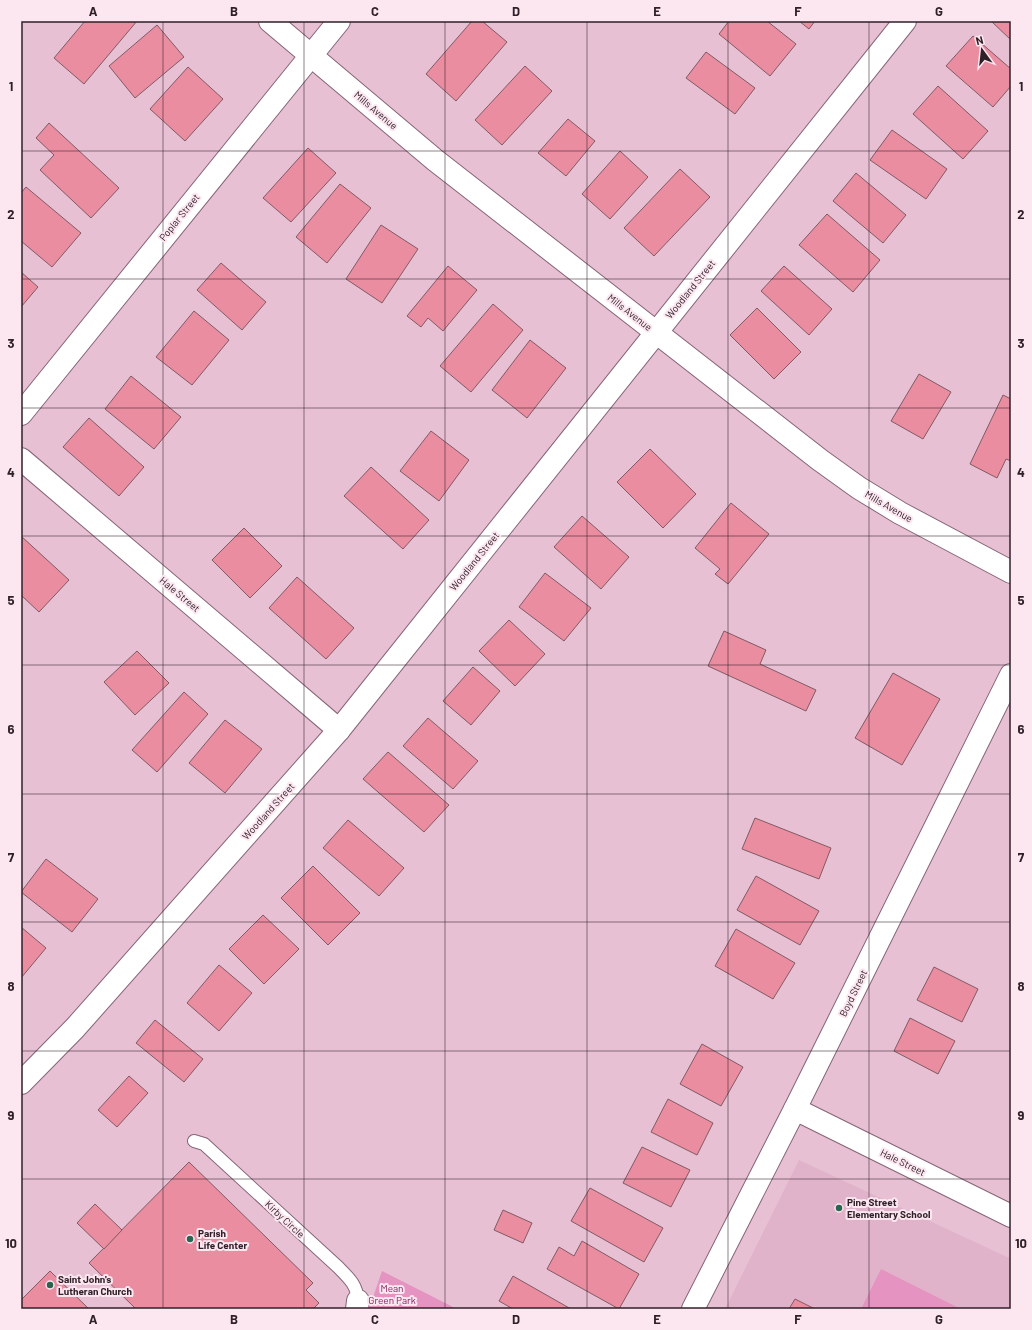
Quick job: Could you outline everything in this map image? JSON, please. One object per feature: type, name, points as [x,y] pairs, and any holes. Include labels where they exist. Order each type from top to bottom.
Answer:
[{"type":"street","name":"Mills Avenue","points":[[270,21],[435,160],[820,460],[859,488],[900,513],[1011,572]]},
{"type":"street","name":"Poplar Street","points":[[21,414],[338,21]]},
{"type":"street","name":"Woodland Street","points":[[21,1083],[75,1028],[339,730],[905,21]]},
{"type":"street","name":"Hale Street","points":[[21,459],[339,730]]},
{"type":"street","name":"Boyd Street","points":[[693,1309],[795,1109],[1011,675]]},
{"type":"street","name":"Hale Street","points":[[795,1109],[1011,1216]]},
{"type":"lane","name":"Kirby Circle","points":[[194,1141],[204,1144],[338,1267],[353,1282],[357,1291],[358,1305]]},
{"type":"shaded area","name":"Pine Street Elementary School","points":[[799,1160],[1007,1257],[1011,1257],[1011,1309],[725,1309]]},
{"type":"green space","points":[[881,1269],[961,1309],[861,1309]]},
{"type":"green space","name":"Mean Green Park","points":[[382,1271],[457,1309],[369,1309]]},
{"type":"building","points":[[85,21],[137,21],[84,84],[54,58]]},
{"type":"building","points":[[472,21],[482,21],[507,42],[456,101],[426,74]]},
{"type":"building","points":[[729,21],[767,21],[796,44],[770,76],[719,34]]},
{"type":"building","points":[[799,21],[815,21],[809,29]]},
{"type":"building","points":[[991,21],[1011,21],[1011,40]]},
{"type":"building","points":[[157,25],[184,57],[135,98],[109,66]]},
{"type":"building","points":[[973,36],[1011,69],[1011,86],[993,107],[946,66]]},
{"type":"building","points":[[706,52],[755,88],[735,114],[686,78]]},
{"type":"building","points":[[525,66],[552,91],[502,145],[475,120]]},
{"type":"building","points":[[188,67],[223,99],[185,141],[150,109]]},
{"type":"building","points":[[938,86],[988,131],[963,159],[913,114]]},
{"type":"building","points":[[568,119],[595,141],[566,176],[538,153]]},
{"type":"building","points":[[49,123],[119,188],[91,218],[40,170],[54,155],[36,138]]},
{"type":"building","points":[[892,130],[947,169],[926,199],[870,160]]},
{"type":"building","points":[[308,148],[336,173],[291,222],[263,198]]},
{"type":"building","points":[[620,151],[648,177],[610,219],[582,194]]},
{"type":"building","points":[[680,169],[710,197],[654,256],[624,228]]},
{"type":"building","points":[[856,173],[906,215],[883,243],[833,201]]},
{"type":"building","points":[[340,184],[371,208],[327,263],[296,237]]},
{"type":"building","points":[[26,187],[81,233],[52,267],[21,241],[21,193]]},
{"type":"building","points":[[827,214],[880,260],[853,292],[799,245]]},
{"type":"building","points":[[381,225],[418,249],[382,303],[346,279]]},
{"type":"building","points":[[221,263],[266,302],[242,330],[197,290]]},
{"type":"building","points":[[448,266],[477,290],[443,331],[428,318],[421,327],[407,316]]},
{"type":"building","points":[[784,266],[832,309],[809,335],[761,291]]},
{"type":"building","points":[[21,272],[38,287],[21,307]]},
{"type":"building","points":[[493,304],[523,330],[471,392],[440,366]]},
{"type":"building","points":[[757,308],[801,352],[774,379],[730,335]]},
{"type":"building","points":[[194,311],[229,340],[192,385],[156,357]]},
{"type":"building","points":[[530,340],[566,368],[527,418],[492,390]]},
{"type":"building","points":[[919,374],[951,392],[923,439],[891,421]]},
{"type":"building","points":[[131,376],[181,417],[154,449],[105,409]]},
{"type":"building","points":[[1003,395],[1011,399],[1011,461],[1006,459],[997,478],[970,464]]},
{"type":"building","points":[[89,418],[144,467],[119,496],[63,447]]},
{"type":"building","points":[[431,431],[469,460],[439,501],[400,471]]},
{"type":"building","points":[[650,449],[696,494],[663,528],[617,482]]},
{"type":"building","points":[[371,467],[429,520],[403,549],[344,496]]},
{"type":"building","points":[[731,503],[769,534],[728,584],[715,574],[720,569],[695,548]]},
{"type":"building","points":[[582,516],[629,557],[601,589],[554,547]]},
{"type":"building","points":[[244,528],[282,566],[250,598],[212,560]]},
{"type":"building","points":[[21,536],[69,580],[39,612],[21,595]]},
{"type":"building","points":[[545,573],[591,608],[564,641],[519,607]]},
{"type":"building","points":[[297,577],[354,628],[326,659],[269,608]]},
{"type":"building","points":[[509,620],[545,654],[515,686],[479,651]]},
{"type":"building","points":[[724,631],[766,650],[760,664],[816,690],[806,711],[708,666]]},
{"type":"building","points":[[137,651],[169,683],[135,715],[104,682]]},
{"type":"building","points":[[473,667],[500,691],[471,725],[443,701]]},
{"type":"building","points":[[893,673],[940,699],[902,765],[855,738]]},
{"type":"building","points":[[184,692],[208,714],[157,772],[132,750]]},
{"type":"building","points":[[428,718],[478,761],[453,789],[403,746]]},
{"type":"building","points":[[225,720],[262,749],[225,793],[189,763]]},
{"type":"building","points":[[388,752],[449,805],[424,832],[363,779]]},
{"type":"building","points":[[755,818],[831,848],[819,879],[742,849]]},
{"type":"building","points":[[348,820],[404,868],[379,896],[323,848]]},
{"type":"building","points":[[46,859],[98,899],[72,932],[21,892]]},
{"type":"building","points":[[313,866],[360,913],[328,945],[281,898]]},
{"type":"building","points":[[756,876],[819,911],[800,945],[737,910]]},
{"type":"building","points":[[263,915],[299,949],[264,984],[229,949]]},
{"type":"building","points":[[21,927],[46,948],[21,978]]},
{"type":"building","points":[[736,929],[795,963],[773,999],[715,966]]},
{"type":"building","points":[[219,965],[252,993],[219,1031],[187,1003]]},
{"type":"building","points":[[934,967],[978,989],[962,1022],[917,1000]]},
{"type":"building","points":[[910,1018],[955,1041],[938,1074],[894,1051]]},
{"type":"building","points":[[155,1020],[203,1059],[184,1082],[136,1043]]},
{"type":"building","points":[[702,1044],[743,1067],[721,1106],[680,1084]]},
{"type":"building","points":[[129,1076],[148,1093],[117,1127],[98,1110]]},
{"type":"building","points":[[668,1099],[713,1123],[697,1155],[651,1132]]},
{"type":"building","points":[[642,1147],[690,1170],[671,1207],[623,1183]]},
{"type":"building","name":"Parish Life Center","points":[[189,1162],[313,1283],[306,1290],[319,1303],[313,1309],[136,1309],[89,1263]]},
{"type":"building","points":[[590,1188],[663,1228],[644,1262],[571,1221]]},
{"type":"building","points":[[95,1204],[122,1230],[104,1249],[77,1223]]},
{"type":"building","points":[[503,1210],[532,1223],[523,1243],[494,1230]]},
{"type":"building","points":[[582,1241],[639,1274],[619,1309],[547,1269],[559,1247],[574,1256]]},
{"type":"building","name":"Saint John's Lutheran Church","points":[[50,1271],[89,1309],[21,1309],[21,1300]]},
{"type":"building","points":[[513,1276],[571,1309],[513,1309],[499,1301]]},
{"type":"building","points":[[795,1299],[815,1309],[789,1309]]},
{"type":"place","name":"Pine Street Elementary School","points":[[839,1208]]},
{"type":"place","name":"Parish Life Center","points":[[190,1239]]},
{"type":"place","name":"Saint John's Lutheran Church","points":[[50,1285]]}]
